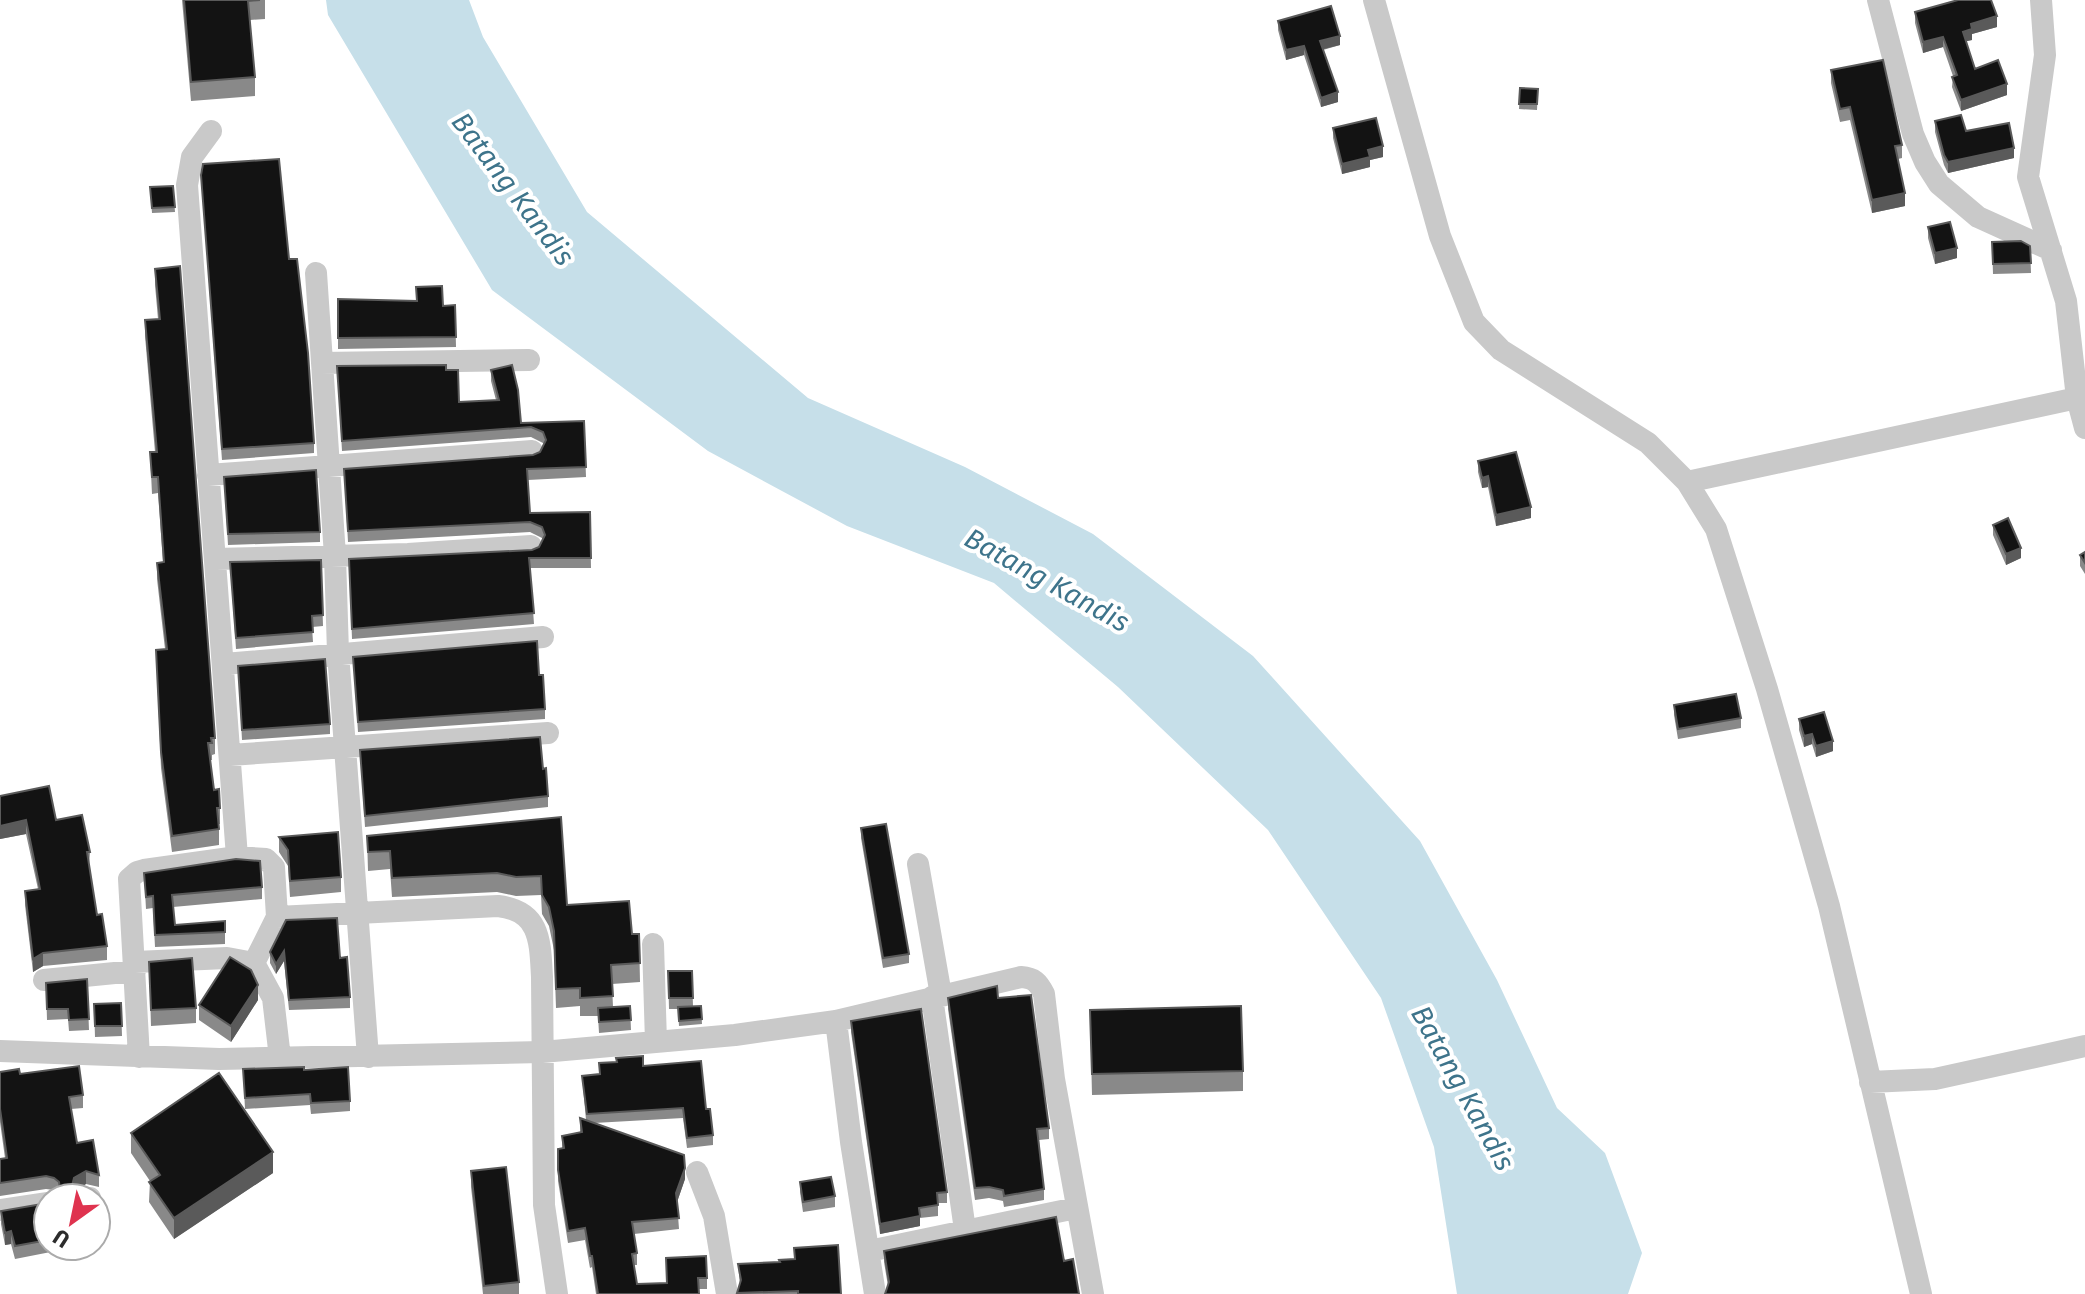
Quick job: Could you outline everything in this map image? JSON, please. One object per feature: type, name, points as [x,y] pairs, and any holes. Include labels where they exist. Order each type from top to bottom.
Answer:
[{"type":"street","points":[[1374,0],[1440,236],[1474,322],[1501,350],[1648,443],[1687,482],[1716,529],[1731,570],[1829,906],[1921,1294]]},
{"type":"street","points":[[1878,0],[1913,134],[1939,184],[1978,217],[2051,250]]},
{"type":"street","points":[[2041,0],[2045,55],[2028,177],[2066,301],[2077,398],[2085,428]]},
{"type":"street","points":[[211,131],[192,157],[187,185],[237,857]]},
{"type":"street","points":[[316,273],[335,556],[338,653],[346,747],[362,841],[359,914],[368,1057]]},
{"type":"street","points":[[322,363],[529,360]]},
{"type":"street","points":[[1687,482],[2077,398]]},
{"type":"street","points":[[208,475],[532,451]]},
{"type":"street","points":[[216,559],[531,546]]},
{"type":"street","points":[[224,664],[543,637]]},
{"type":"street","points":[[230,755],[548,733]]},
{"type":"street","points":[[139,1057],[128,886],[132,875],[144,870],[237,857],[258,857],[271,862],[277,917],[254,963]]},
{"type":"street","points":[[918,864],[965,1230]]},
{"type":"street","points":[[277,917],[498,906],[522,912],[533,924],[540,948],[544,1205],[557,1294]]},
{"type":"street","points":[[653,944],[656,1042]]},
{"type":"street","points":[[44,980],[227,958],[254,963]]},
{"type":"street","points":[[254,963],[273,998],[280,1058]]},
{"type":"street","points":[[0,1051],[139,1057],[280,1058],[542,1052],[836,1021],[1021,977],[1032,978],[1044,994],[1054,1079],[1093,1294]]},
{"type":"street","points":[[836,1021],[875,1294]]},
{"type":"street","points":[[1870,1082],[1935,1079],[2085,1046]]},
{"type":"street","points":[[697,1172],[714,1216],[727,1294]]},
{"type":"street","points":[[0,1210],[32,1205]]},
{"type":"street","points":[[869,1251],[1076,1208]]},
{"type":"water","name":"Batang Kandis","points":[[326,0],[469,0],[483,37],[587,212],[808,398],[965,467],[1093,534],[1253,656],[1420,841],[1497,980],[1557,1108],[1605,1153],[1642,1253],[1628,1294],[1457,1294],[1434,1147],[1381,998],[1268,830],[1118,687],[994,583],[847,526],[708,451],[492,290],[328,15]]},
{"type":"building","points":[[184,0],[260,0],[248,1],[255,77],[191,82]]},
{"type":"building","points":[[1958,0],[1991,0],[1997,16],[1971,24],[1972,29],[1963,32],[1975,69],[1998,60],[2007,84],[1961,100],[1952,77],[1957,75],[1943,37],[1923,42],[1915,12]]},
{"type":"building","points":[[1331,6],[1340,36],[1320,41],[1338,92],[1321,98],[1304,46],[1286,50],[1278,21]]},
{"type":"building","points":[[1883,60],[1902,145],[1895,146],[1905,193],[1872,200],[1850,107],[1840,109],[1831,70]]},
{"type":"building","points":[[1520,88],[1538,89],[1537,104],[1519,104]]},
{"type":"building","points":[[1961,115],[1966,131],[2009,123],[2014,148],[1948,162],[1935,121]]},
{"type":"building","points":[[1376,118],[1383,146],[1368,150],[1370,157],[1342,164],[1333,128]]},
{"type":"building","points":[[279,159],[289,259],[297,259],[314,443],[222,449],[201,175],[203,164]]},
{"type":"building","points":[[173,186],[175,207],[152,208],[150,187]]},
{"type":"building","points":[[1950,222],[1957,248],[1935,253],[1928,227]]},
{"type":"building","points":[[2021,241],[2030,246],[2031,263],[1993,264],[1992,242]]},
{"type":"building","points":[[180,266],[215,738],[208,743],[214,790],[219,789],[220,808],[217,808],[219,829],[172,836],[161,752],[156,650],[167,649],[157,563],[164,562],[158,477],[152,477],[150,452],[157,452],[145,320],[160,319],[155,269]]},
{"type":"building","points":[[442,286],[443,306],[455,305],[456,337],[338,338],[338,299],[417,301],[416,287]]},
{"type":"building","points":[[446,365],[446,370],[458,370],[459,402],[499,400],[491,370],[512,365],[521,423],[584,421],[586,467],[527,469],[530,513],[590,512],[591,558],[529,558],[534,613],[352,629],[349,559],[532,550],[539,547],[545,535],[542,527],[530,522],[348,531],[344,469],[540,452],[546,440],[543,432],[531,427],[342,441],[337,366]]},
{"type":"building","points":[[1516,452],[1531,507],[1496,515],[1488,476],[1482,478],[1478,461]]},
{"type":"building","points":[[316,470],[320,532],[228,534],[224,477]]},
{"type":"building","points":[[2008,518],[2021,548],[2006,554],[1993,525]]},
{"type":"building","points":[[321,560],[323,615],[312,616],[313,632],[236,638],[230,562]]},
{"type":"building","points":[[537,641],[545,709],[358,722],[353,657]]},
{"type":"building","points":[[325,659],[330,724],[242,730],[238,666]]},
{"type":"building","points":[[1736,694],[1741,718],[1678,729],[1674,705]]},
{"type":"building","points":[[1824,712],[1833,741],[1816,746],[1812,734],[1804,736],[1799,719]]},
{"type":"building","points":[[540,737],[548,796],[365,816],[360,750]]},
{"type":"building","points":[[49,786],[56,820],[82,815],[90,852],[87,852],[97,915],[102,914],[107,946],[43,953],[33,959],[25,891],[40,889],[26,820],[0,826],[0,796]]},
{"type":"building","points":[[561,817],[567,905],[629,901],[632,934],[639,934],[640,963],[611,965],[613,996],[580,998],[580,988],[556,989],[554,931],[549,907],[542,895],[541,876],[516,877],[497,873],[392,878],[390,851],[368,852],[367,836]]},
{"type":"building","points":[[886,824],[909,954],[883,958],[861,828]]},
{"type":"building","points":[[338,832],[341,877],[290,881],[288,850],[279,837]]},
{"type":"building","points":[[236,859],[260,861],[262,887],[172,895],[175,925],[225,921],[225,932],[155,935],[153,896],[146,897],[144,873]]},
{"type":"building","points":[[337,918],[340,958],[347,957],[350,997],[289,1000],[284,951],[276,964],[270,952],[286,920]]},
{"type":"building","points":[[230,957],[251,970],[258,985],[231,1026],[199,1005]]},
{"type":"building","points":[[192,958],[196,1008],[151,1010],[149,962]]},
{"type":"building","points":[[668,971],[692,971],[693,998],[669,998]]},
{"type":"building","points":[[87,979],[89,1019],[69,1020],[68,1009],[47,1009],[46,983]]},
{"type":"building","points":[[997,986],[998,998],[1031,995],[1049,1128],[1037,1129],[1044,1189],[1004,1196],[1003,1190],[975,1188],[948,998]]},
{"type":"building","points":[[121,1003],[122,1026],[95,1026],[94,1004]]},
{"type":"building","points":[[630,1006],[631,1020],[599,1022],[598,1008]]},
{"type":"building","points":[[701,1006],[702,1019],[679,1021],[678,1007]]},
{"type":"building","points":[[1241,1006],[1243,1071],[1092,1074],[1090,1010]]},
{"type":"building","points":[[921,1009],[947,1192],[937,1193],[938,1205],[919,1208],[920,1216],[880,1224],[851,1021]]},
{"type":"building","points":[[643,1056],[643,1066],[701,1061],[706,1109],[710,1109],[713,1135],[687,1138],[683,1108],[587,1114],[582,1076],[600,1074],[599,1063]]},
{"type":"building","points":[[79,1066],[83,1095],[69,1097],[77,1143],[93,1140],[99,1175],[86,1171],[74,1178],[73,1182],[59,1182],[46,1176],[0,1183],[0,1159],[7,1158],[0,1109],[0,1072],[19,1069],[20,1074]]},
{"type":"building","points":[[304,1067],[304,1070],[348,1067],[350,1101],[311,1103],[310,1094],[245,1098],[243,1069]]},
{"type":"building","points":[[219,1073],[273,1152],[174,1218],[149,1182],[160,1175],[131,1133]]},
{"type":"building","points":[[580,1118],[684,1155],[685,1168],[676,1193],[679,1218],[632,1222],[637,1253],[632,1254],[637,1284],[667,1283],[666,1258],[706,1256],[707,1278],[698,1278],[699,1294],[598,1294],[585,1228],[568,1231],[558,1170],[558,1149],[564,1148],[562,1136],[582,1132]]},
{"type":"building","points":[[506,1167],[519,1282],[484,1286],[471,1171]]},
{"type":"building","points":[[831,1177],[835,1196],[803,1202],[800,1182]]},
{"type":"building","points":[[32,1206],[32,1243],[15,1246],[11,1231],[5,1233],[1,1211]]},
{"type":"building","points":[[1056,1217],[1064,1261],[1073,1259],[1079,1294],[885,1294],[889,1282],[884,1251]]},
{"type":"building","points":[[838,1245],[841,1294],[798,1294],[798,1291],[737,1293],[741,1280],[738,1264],[780,1262],[795,1259],[794,1248]]}]
